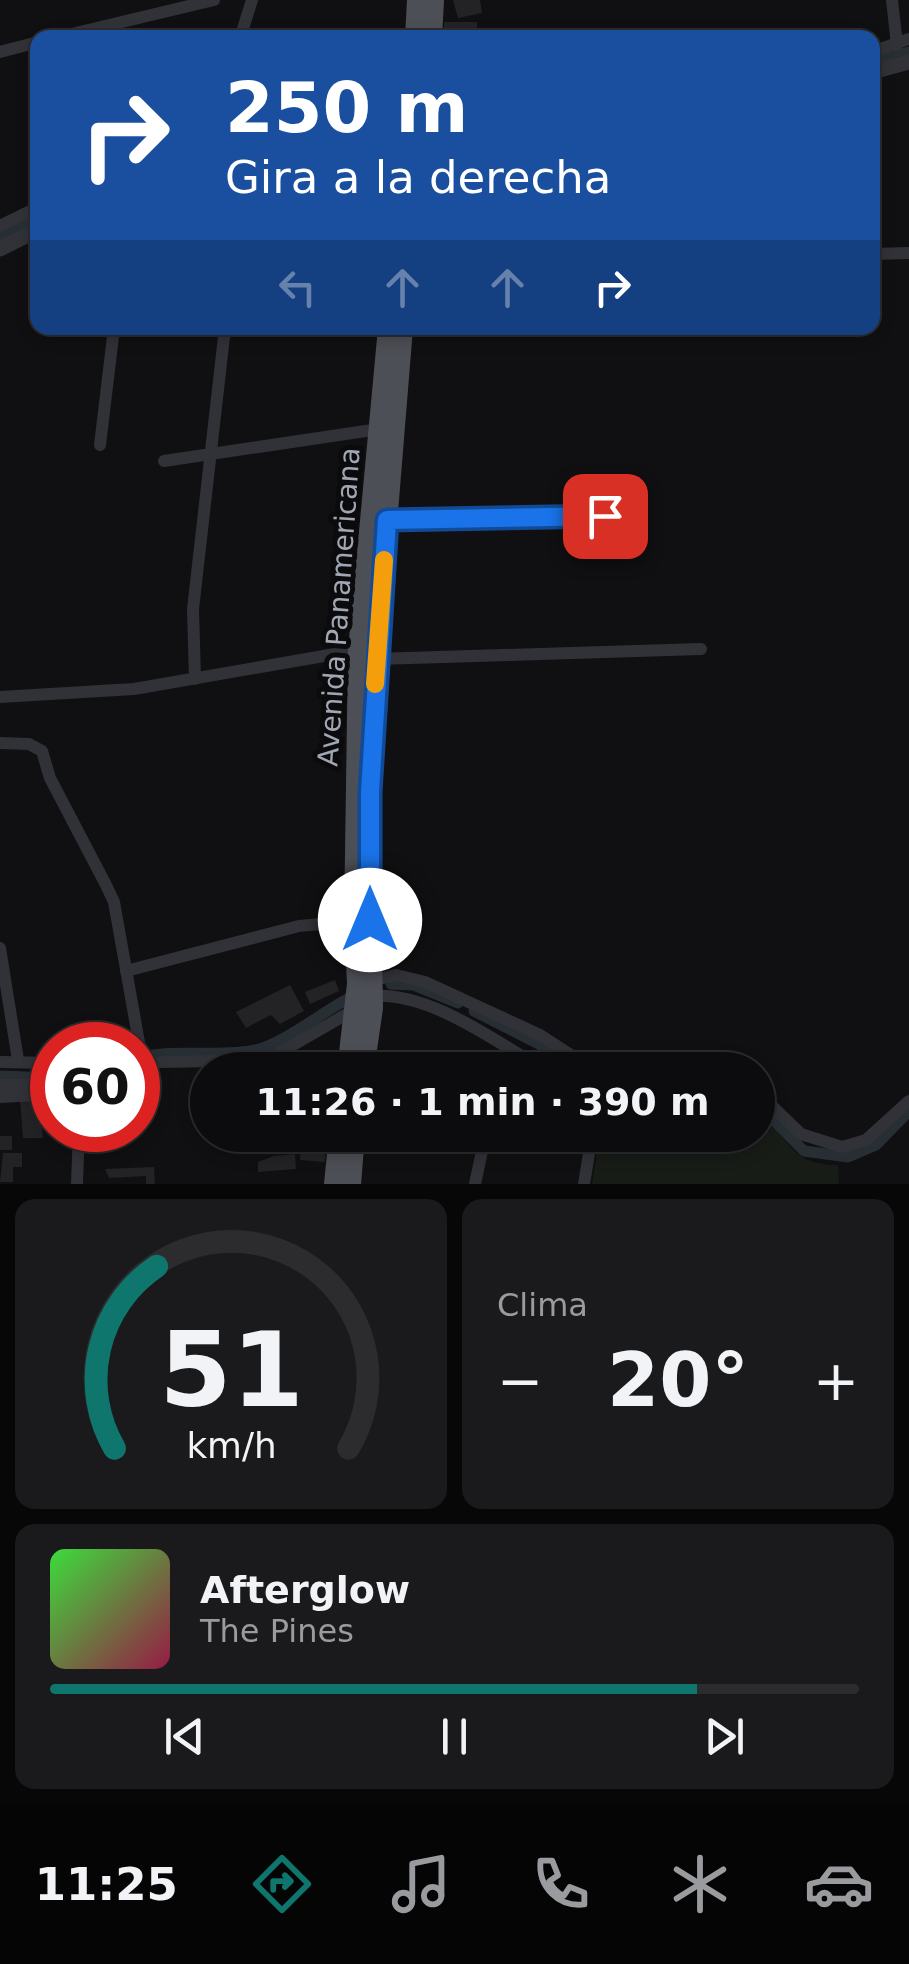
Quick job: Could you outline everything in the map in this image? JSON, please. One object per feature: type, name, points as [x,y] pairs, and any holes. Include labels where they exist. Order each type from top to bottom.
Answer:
[{"type":"main road","points":[[416,30],[418,0]]},
{"type":"main road","points":[[432,30],[434,0]]},
{"type":"main road","name":"Avenida Panamericana","points":[[352,1052],[367,995],[354,921],[379,429],[387,335]]},
{"type":"main road","name":"Avenida Panamericana","points":[[365,1052],[370,792],[367,654],[387,520],[403,335]]},
{"type":"main road","points":[[334,1184],[337,1152]]},
{"type":"main road","points":[[350,1184],[353,1152]]},
{"type":"street","points":[[88,30],[214,0]]},
{"type":"street","points":[[243,30],[252,0]]},
{"type":"street","points":[[892,0],[903,42]]},
{"type":"street","points":[[0,52],[30,44]]},
{"type":"street","points":[[880,70],[909,62]]},
{"type":"street","points":[[0,226],[30,211]]},
{"type":"street","points":[[0,249],[30,234]]},
{"type":"street","points":[[880,254],[909,253]]},
{"type":"street","points":[[100,445],[113,335]]},
{"type":"street","points":[[195,679],[193,608],[223,335]]},
{"type":"street","points":[[164,461],[379,429]]},
{"type":"street","points":[[387,520],[605,516]]},
{"type":"street","points":[[0,697],[134,689],[367,654],[700,648]]},
{"type":"street","points":[[0,743],[30,744],[42,752],[50,778],[114,902],[135,1022]]},
{"type":"street","points":[[126,971],[300,926],[354,921]]},
{"type":"street","points":[[0,948],[18,1060]]},
{"type":"street","points":[[160,1057],[267,1060],[289,1050],[396,975],[425,982],[540,1035],[566,1052]]},
{"type":"street","points":[[367,995],[392,995],[422,1002],[512,1052]]},
{"type":"street","points":[[0,1062],[30,1061]]},
{"type":"street","points":[[0,1085],[30,1085]]},
{"type":"street","points":[[0,1097],[30,1095]]},
{"type":"street","points":[[775,1109],[801,1134],[842,1147],[866,1140],[909,1101]]},
{"type":"street","points":[[77,1184],[78,1152]]},
{"type":"street","points":[[475,1184],[481,1152]]},
{"type":"street","points":[[584,1184],[589,1152]]},
{"type":"shaded area","points":[[775,1129],[808,1160],[838,1165],[839,1184],[592,1184],[597,1152],[775,1152]]},
{"type":"building","points":[[453,0],[480,0],[482,13],[458,18]]},
{"type":"building","points":[[444,22],[477,22],[477,30],[444,30]]},
{"type":"building","points":[[335,980],[339,991],[310,1004],[305,992]]},
{"type":"building","points":[[290,985],[304,1011],[280,1024],[271,1015],[246,1028],[236,1012]]},
{"type":"building","points":[[30,1099],[30,1138],[23,1138],[20,1100]]},
{"type":"building","points":[[0,1136],[12,1136],[12,1150],[0,1150]]},
{"type":"building","points":[[301,1152],[325,1152],[325,1162],[300,1160]]},
{"type":"building","points":[[3,1153],[22,1153],[22,1167],[13,1167],[13,1182],[0,1182]]},
{"type":"building","points":[[295,1154],[296,1169],[258,1172],[258,1162]]},
{"type":"building","points":[[154,1167],[155,1184],[146,1184],[146,1176],[109,1178],[105,1169]]},
{"type":"waterway","points":[[880,60],[909,52]]},
{"type":"waterway","points":[[0,236],[30,221]]},
{"type":"waterway","points":[[391,984],[413,985],[458,1003]]},
{"type":"waterway","points":[[160,1055],[227,1053],[267,1047],[353,996]]},
{"type":"waterway","points":[[474,1011],[551,1052]]},
{"type":"waterway","points":[[0,1076],[30,1077]]},
{"type":"waterway","points":[[775,1121],[804,1151],[848,1157],[876,1145],[909,1111]]},
{"type":"slow traffic","points":[[375,684],[384,560]]},
{"type":"route","points":[[370,920],[370,792],[387,520],[605,516]]}]
